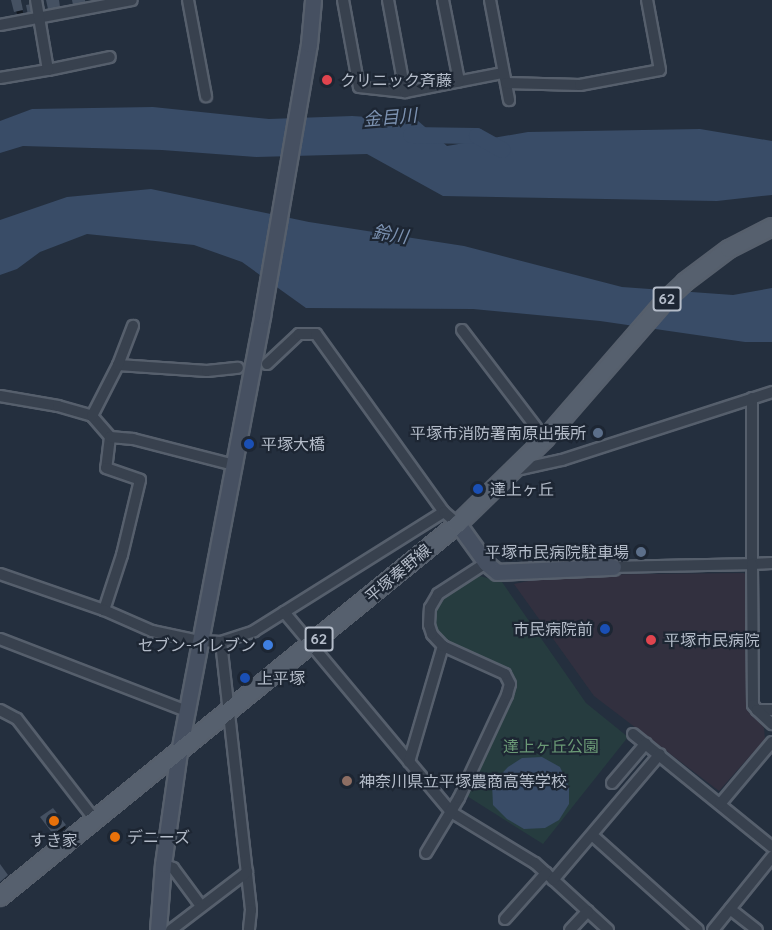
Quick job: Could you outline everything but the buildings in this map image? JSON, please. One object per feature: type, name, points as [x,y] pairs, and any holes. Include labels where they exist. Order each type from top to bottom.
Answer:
[{"type":"main road","name":"平塚秦野線","points":[[0,897],[458,524],[516,470],[544,440],[666,300],[706,265],[739,243],[772,227]]},
{"type":"street","points":[[36,0],[48,70]]},
{"type":"street","points":[[0,25],[132,0]]},
{"type":"street","points":[[188,0],[206,96]]},
{"type":"street","points":[[158,930],[163,864],[179,752],[262,316],[309,44],[313,0]]},
{"type":"street","points":[[343,0],[358,87],[405,92],[459,81],[504,78],[580,85],[660,70],[647,0]]},
{"type":"street","points":[[388,0],[405,92]]},
{"type":"street","points":[[443,0],[459,81]]},
{"type":"street","points":[[490,0],[509,100]]},
{"type":"street","points":[[0,78],[110,57]]},
{"type":"street","points":[[92,416],[118,365],[133,326]]},
{"type":"street","points":[[462,330],[544,440]]},
{"type":"street","points":[[267,364],[299,334],[316,334],[444,512],[458,524],[486,563],[502,573],[561,567],[772,563]]},
{"type":"street","points":[[118,365],[207,371],[238,368]]},
{"type":"street","points":[[516,470],[562,460],[772,392]]},
{"type":"street","points":[[0,396],[58,405],[92,416],[110,437],[133,439],[234,465]]},
{"type":"street","points":[[752,398],[753,705],[772,724]]},
{"type":"street","points":[[104,609],[122,555],[140,480],[106,468],[110,437]]},
{"type":"street","points":[[0,574],[104,609],[152,631],[200,641],[221,642],[254,631],[444,512]]},
{"type":"street","points":[[426,853],[451,812],[507,695],[510,684],[505,674],[442,646],[432,634],[429,625],[433,600],[444,588],[486,563]]},
{"type":"street","points":[[284,612],[451,812],[535,863],[608,930]]},
{"type":"street","points":[[0,639],[187,711]]},
{"type":"street","points":[[221,642],[251,910],[249,930]]},
{"type":"street","points":[[409,762],[442,646]]},
{"type":"street","points":[[0,710],[17,719],[95,820]]},
{"type":"street","points":[[757,710],[772,710]]},
{"type":"street","points":[[633,734],[646,742],[772,847]]},
{"type":"street","points":[[612,783],[646,742]]},
{"type":"street","points":[[720,804],[772,742]]},
{"type":"street","points":[[505,920],[592,835],[660,754]]},
{"type":"street","points":[[592,835],[698,930]]},
{"type":"street","points":[[713,930],[772,857]]},
{"type":"street","points":[[163,864],[173,868],[201,906]]},
{"type":"street","points":[[171,930],[247,872]]},
{"type":"street","points":[[730,909],[757,930]]},
{"type":"street","points":[[570,930],[588,911]]},
{"type":"shaded area","name":"平塚市民病院","points":[[744,573],[747,576],[749,708],[764,728],[765,739],[719,791],[594,696],[514,584],[556,575]]},
{"type":"green space","name":"達上ヶ丘公園","points":[[476,575],[502,582],[586,703],[628,737],[543,844],[467,796],[512,699],[515,684],[509,669],[447,643],[435,628],[435,605],[439,597]]},
{"type":"water","points":[[153,107],[269,119],[352,116],[417,120],[447,146],[528,132],[700,129],[772,141],[772,195],[717,201],[443,196],[367,154],[256,157],[162,150],[23,146],[0,153],[0,121],[32,109]]},
{"type":"water","name":"鈴川","points":[[151,189],[309,222],[464,246],[622,287],[733,295],[772,288],[772,342],[745,342],[600,321],[473,309],[306,308],[242,262],[194,245],[87,234],[40,252],[17,269],[0,275],[0,220],[67,197]]},
{"type":"water","points":[[542,757],[560,767],[569,787],[569,804],[559,820],[545,828],[524,829],[507,819],[493,805],[492,784],[508,767],[522,758]]},
{"type":"waterway","name":"金目川","points":[[411,135],[477,136],[502,150]]},
{"type":"place","name":"クリニック斉藤","points":[[327,80]]},
{"type":"place","name":"平塚市消防署南原出張所","points":[[598,433]]},
{"type":"place","name":"平塚大橋","points":[[249,444]]},
{"type":"place","name":"達上ヶ丘","points":[[478,489]]},
{"type":"place","name":"平塚市民病院駐車場","points":[[641,552]]},
{"type":"place","name":"市民病院前","points":[[605,629]]},
{"type":"place","name":"平塚市民病院","points":[[651,640]]},
{"type":"place","name":"セブン-イレブン","points":[[268,645]]},
{"type":"place","name":"上平塚","points":[[245,678]]},
{"type":"place","name":"神奈川県立平塚農商高等学校","points":[[347,781]]},
{"type":"place","name":"すき家","points":[[54,821]]},
{"type":"place","name":"デニーズ","points":[[115,837]]}]
